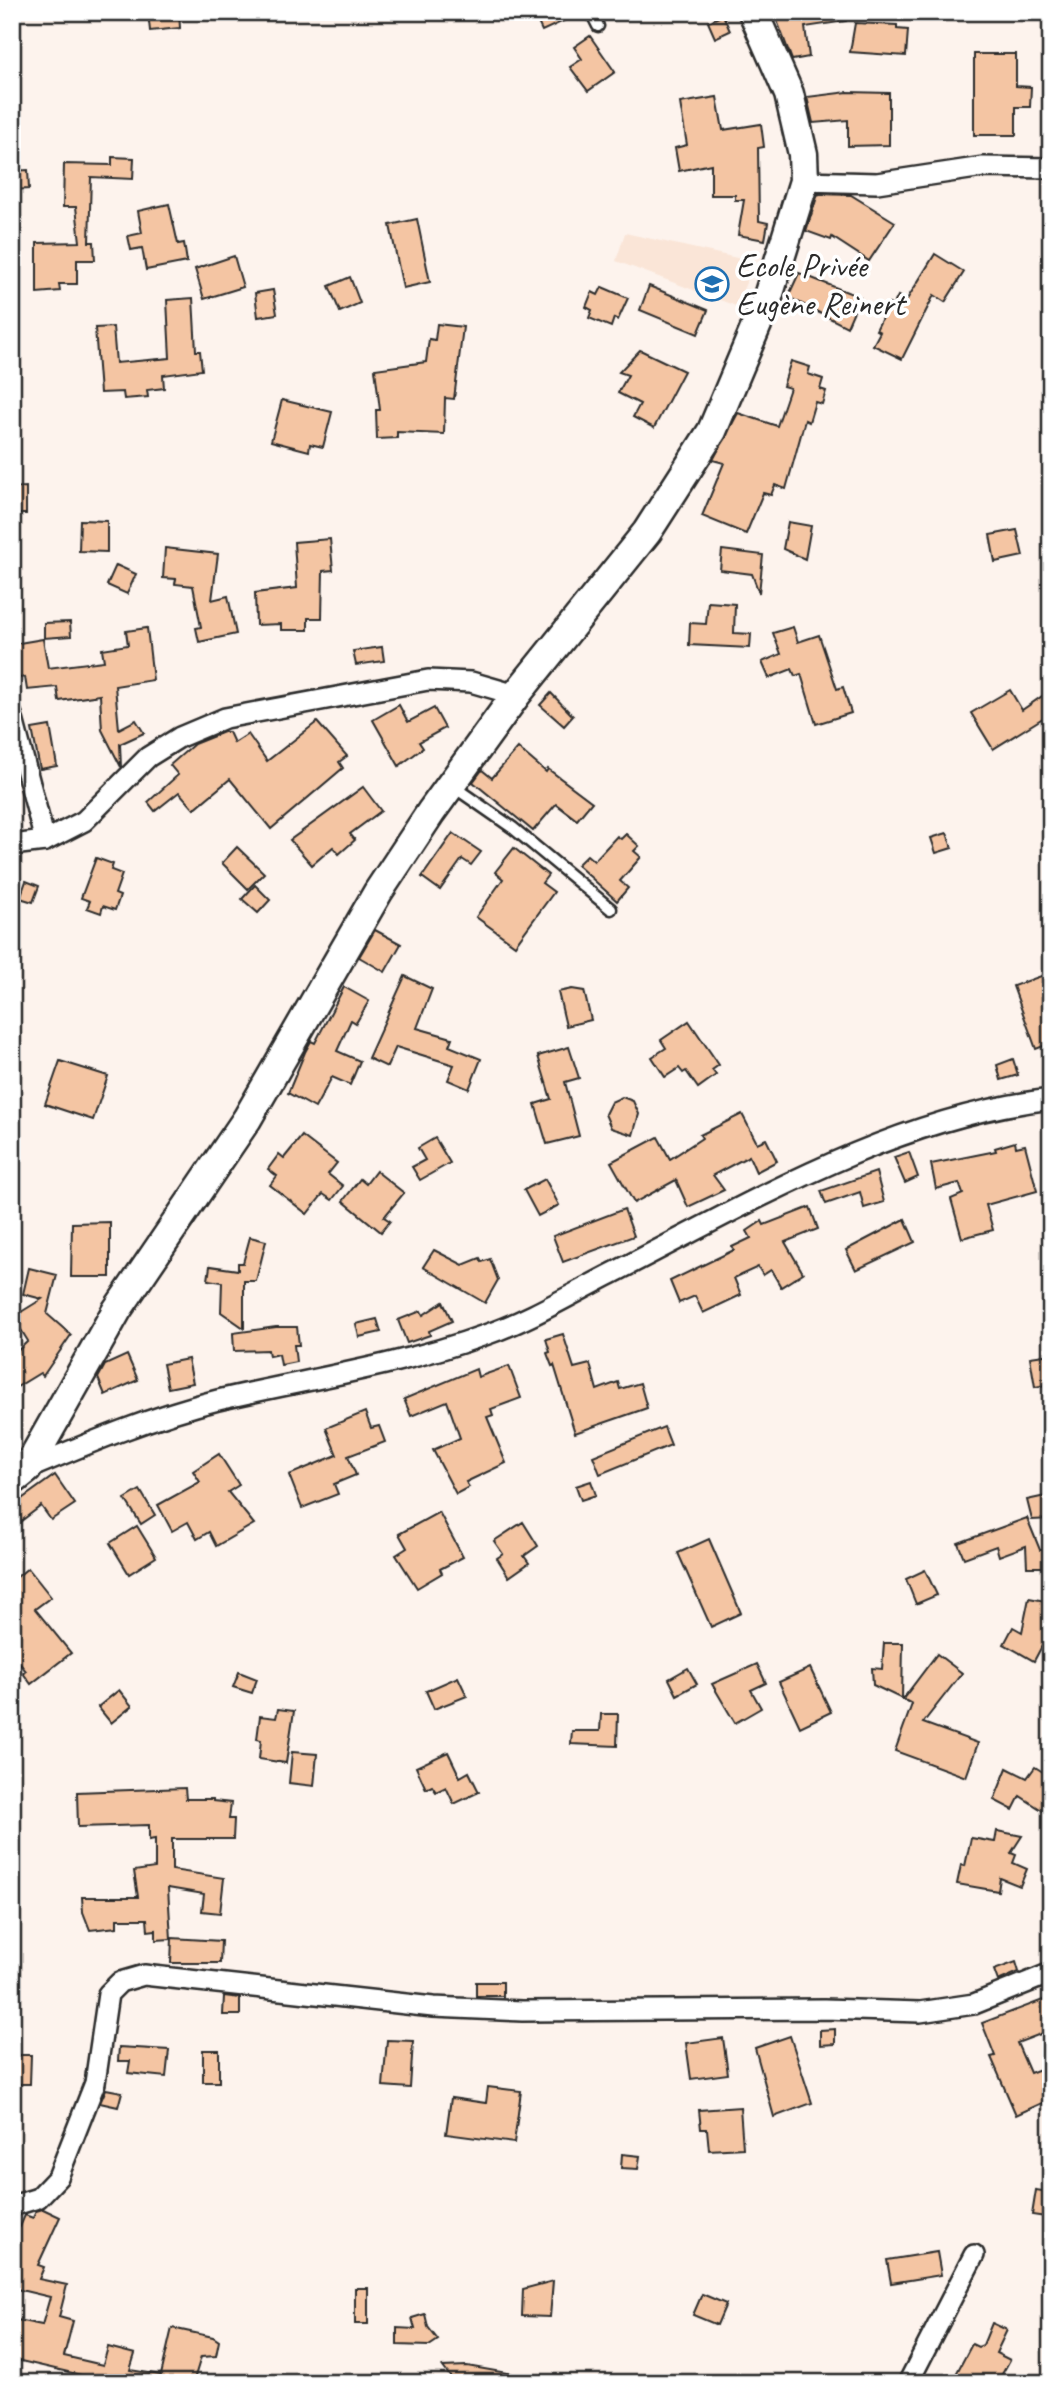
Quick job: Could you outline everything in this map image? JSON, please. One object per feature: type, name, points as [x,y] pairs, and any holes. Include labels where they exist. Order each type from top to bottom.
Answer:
[{"type":"street","points":[[20,1475],[117,1310],[247,1119],[378,892],[516,695],[647,532],[712,431],[766,303],[804,181],[803,154],[789,94],[753,12]]},
{"type":"street","points":[[804,181],[877,184],[983,167],[1051,168]]},
{"type":"street","points":[[12,845],[45,841],[84,821],[148,757],[180,737],[225,719],[428,680],[471,682],[516,695]]},
{"type":"street","points":[[12,715],[45,841]]},
{"type":"street","points":[[20,1475],[85,1444],[216,1401],[378,1367],[486,1335],[774,1190],[852,1156],[969,1112],[1051,1099]]},
{"type":"street","points":[[12,2206],[38,2198],[58,2177],[95,2083],[108,1994],[120,1982],[131,1977],[144,1975],[433,2007],[536,2011],[824,2009],[920,2012],[974,2004],[1051,1973]]},
{"type":"street","points":[[908,2383],[974,2255]]},
{"type":"lane","points":[[592,12],[598,26]]},
{"type":"lane","points":[[451,785],[513,828],[611,909]]},
{"type":"shaded area","name":"Ecole Privée Eugène Reinert","points":[[625,233],[755,262],[736,306],[616,261]]},
{"type":"building","points":[[148,12],[179,12],[180,28],[150,31]]},
{"type":"building","points":[[533,12],[583,12],[542,31]]},
{"type":"building","points":[[787,12],[845,12],[846,21],[805,27],[809,57],[792,60],[775,15]]},
{"type":"building","points":[[723,15],[730,31],[715,38],[708,22]]},
{"type":"building","points":[[855,23],[897,25],[897,29],[908,30],[906,56],[850,52]]},
{"type":"building","points":[[590,36],[615,72],[588,91],[570,67],[582,59],[574,47]]},
{"type":"building","points":[[974,54],[1016,54],[1016,86],[1031,87],[1030,107],[1016,107],[1016,135],[974,135]]},
{"type":"building","points":[[848,92],[889,93],[889,145],[848,146],[848,120],[813,123],[807,97]]},
{"type":"building","points":[[717,97],[723,130],[761,124],[764,147],[758,148],[759,221],[768,223],[765,240],[738,235],[744,200],[735,200],[735,195],[711,195],[711,164],[679,171],[675,148],[687,145],[680,103]]},
{"type":"building","points":[[112,157],[134,158],[133,179],[91,177],[89,242],[94,242],[95,260],[77,260],[77,284],[59,284],[60,291],[37,293],[37,243],[80,242],[76,207],[63,207],[64,164],[112,165]]},
{"type":"building","points":[[28,170],[29,189],[12,190],[12,171]]},
{"type":"building","points":[[818,194],[851,195],[895,222],[869,261],[832,237],[831,240],[806,231]]},
{"type":"building","points":[[169,204],[178,244],[184,243],[187,262],[146,270],[142,248],[131,250],[128,236],[142,233],[138,211]]},
{"type":"building","points":[[417,219],[430,282],[403,288],[390,225]]},
{"type":"building","points":[[935,254],[964,272],[945,302],[934,295],[902,359],[873,345],[880,332],[876,330],[889,304],[893,306],[898,296],[906,301]]},
{"type":"building","points":[[234,256],[243,287],[204,299],[195,269]]},
{"type":"building","points":[[799,273],[860,297],[847,327],[788,297]]},
{"type":"building","points":[[350,277],[360,303],[340,312],[329,286]]},
{"type":"building","points":[[649,286],[708,310],[698,334],[640,310]]},
{"type":"building","points":[[602,287],[628,298],[618,320],[614,318],[611,327],[589,318],[592,310],[586,307],[592,292],[598,295]]},
{"type":"building","points":[[273,290],[277,314],[258,317],[255,293]]},
{"type":"building","points":[[193,298],[196,351],[200,351],[202,370],[163,375],[164,388],[147,390],[148,397],[124,399],[123,392],[100,393],[95,328],[113,327],[116,363],[170,358],[167,300]]},
{"type":"building","points":[[437,324],[463,327],[454,399],[445,398],[444,434],[397,432],[397,438],[377,439],[376,410],[380,410],[375,369],[426,362],[429,339],[435,340]]},
{"type":"building","points":[[640,350],[684,371],[654,428],[633,417],[640,404],[618,393],[628,375],[619,372]]},
{"type":"building","points":[[791,361],[810,367],[808,374],[823,379],[820,389],[826,391],[822,404],[815,402],[809,422],[805,420],[786,489],[775,485],[771,495],[763,493],[746,534],[702,516],[724,463],[713,460],[738,413],[777,426],[790,388],[783,386]]},
{"type":"building","points":[[282,400],[332,412],[323,447],[310,444],[309,451],[271,441]]},
{"type":"building","points":[[26,487],[26,514],[12,514],[12,488]]},
{"type":"building","points":[[80,520],[107,521],[107,552],[79,551]]},
{"type":"building","points":[[788,522],[811,526],[805,559],[783,549]]},
{"type":"building","points":[[1017,530],[1023,556],[995,562],[990,535]]},
{"type":"building","points":[[330,539],[333,570],[323,571],[322,618],[308,618],[308,630],[281,630],[281,624],[256,625],[255,593],[297,588],[294,542]]},
{"type":"building","points":[[165,548],[218,554],[212,600],[228,596],[236,634],[199,642],[196,628],[201,627],[193,586],[175,584],[176,579],[163,578]]},
{"type":"building","points":[[722,550],[763,555],[759,593],[752,574],[720,570]]},
{"type":"building","points":[[116,565],[136,574],[127,594],[107,585]]},
{"type":"building","points":[[708,602],[735,604],[734,633],[751,634],[750,648],[689,645],[690,623],[706,624]]},
{"type":"building","points":[[70,622],[71,636],[44,638],[44,623]]},
{"type":"building","points":[[793,627],[798,642],[819,635],[837,689],[843,687],[851,713],[816,724],[801,674],[795,676],[792,669],[769,678],[762,662],[781,654],[773,633]]},
{"type":"building","points":[[147,628],[153,680],[115,686],[119,729],[136,720],[144,733],[120,744],[121,767],[102,730],[100,695],[59,701],[57,687],[27,690],[25,677],[19,678],[13,644],[43,639],[48,668],[104,661],[102,649],[128,645],[126,631]]},
{"type":"building","points":[[382,647],[384,661],[356,665],[353,651]]},
{"type":"building","points":[[1010,690],[1022,710],[1051,690],[1051,713],[993,749],[971,713]]},
{"type":"building","points":[[551,693],[573,716],[564,726],[540,705]]},
{"type":"building","points":[[399,705],[408,722],[434,708],[445,728],[419,742],[423,748],[399,766],[373,720]]},
{"type":"building","points":[[317,722],[347,756],[339,762],[343,768],[271,829],[230,779],[194,809],[179,792],[155,811],[148,802],[178,775],[170,765],[194,744],[224,732],[229,732],[234,743],[248,734],[267,761]]},
{"type":"building","points":[[50,726],[57,766],[40,769],[32,729]]},
{"type":"building","points":[[518,748],[546,772],[548,769],[592,802],[577,820],[556,804],[533,831],[473,782],[482,770],[492,778]]},
{"type":"building","points":[[363,787],[381,811],[350,834],[355,840],[339,854],[333,847],[312,865],[290,840]]},
{"type":"building","points":[[453,833],[481,852],[471,865],[462,859],[440,890],[422,877]]},
{"type":"building","points":[[947,833],[952,848],[936,853],[931,838]]},
{"type":"building","points":[[626,834],[639,846],[634,851],[641,857],[620,881],[628,888],[617,901],[577,865],[587,855],[594,861],[617,836],[621,839]]},
{"type":"building","points":[[237,847],[264,873],[248,889],[222,863]]},
{"type":"building","points":[[514,848],[548,875],[542,883],[554,892],[515,945],[476,917],[503,879],[495,872]]},
{"type":"building","points":[[96,858],[113,864],[111,870],[122,874],[115,894],[120,896],[115,910],[103,906],[101,913],[87,908],[90,901],[81,898]]},
{"type":"building","points":[[26,881],[39,886],[33,902],[20,898]]},
{"type":"building","points":[[255,885],[270,900],[258,913],[242,899]]},
{"type":"building","points":[[375,930],[401,944],[385,972],[359,957]]},
{"type":"building","points":[[1044,975],[1046,981],[1051,979],[1051,1043],[1036,1049],[1013,986]]},
{"type":"building","points":[[405,976],[432,989],[417,1028],[452,1038],[449,1046],[481,1059],[469,1089],[448,1080],[454,1065],[396,1047],[387,1067],[368,1058]]},
{"type":"building","points":[[344,987],[369,1001],[356,1023],[351,1020],[337,1051],[360,1061],[350,1085],[332,1077],[315,1108],[288,1093],[305,1052],[311,1041],[315,1043]]},
{"type":"building","points":[[572,989],[584,991],[591,1020],[566,1026],[558,992]]},
{"type":"building","points":[[689,1021],[719,1065],[712,1070],[716,1075],[698,1088],[686,1071],[683,1073],[679,1068],[665,1077],[652,1057],[666,1048],[661,1040]]},
{"type":"building","points":[[569,1047],[579,1078],[565,1082],[579,1136],[547,1144],[535,1104],[551,1099],[538,1056]]},
{"type":"building","points":[[1013,1059],[1018,1075],[1001,1080],[997,1065]]},
{"type":"building","points":[[60,1061],[108,1076],[93,1120],[45,1104]]},
{"type":"building","points":[[622,1097],[633,1101],[639,1114],[633,1135],[611,1128],[605,1114],[611,1102]]},
{"type":"building","points":[[742,1114],[757,1143],[766,1139],[777,1161],[756,1172],[749,1156],[713,1175],[724,1190],[688,1207],[676,1180],[634,1203],[611,1162],[658,1137],[670,1159],[702,1138],[700,1135]]},
{"type":"building","points":[[302,1136],[337,1163],[328,1174],[343,1186],[332,1200],[323,1194],[307,1214],[270,1185],[277,1176],[268,1169],[279,1154],[284,1158]]},
{"type":"building","points":[[435,1138],[450,1163],[420,1180],[412,1167],[425,1160],[418,1148]]},
{"type":"building","points":[[1015,1142],[1016,1147],[1025,1145],[1037,1191],[986,1205],[993,1230],[962,1238],[951,1199],[963,1194],[959,1183],[936,1189],[931,1164],[996,1151],[995,1148]]},
{"type":"building","points":[[909,1152],[918,1177],[905,1183],[894,1157]]},
{"type":"building","points":[[376,1171],[404,1193],[384,1217],[390,1221],[381,1232],[343,1201],[360,1179],[366,1184]]},
{"type":"building","points":[[876,1172],[884,1202],[864,1208],[860,1192],[826,1204],[821,1191]]},
{"type":"building","points":[[545,1179],[559,1205],[538,1216],[524,1190]]},
{"type":"building","points":[[810,1207],[818,1229],[785,1242],[803,1273],[781,1287],[771,1270],[763,1275],[758,1267],[734,1278],[741,1295],[703,1313],[695,1296],[679,1303],[670,1281],[734,1250],[732,1247],[751,1238],[747,1231],[762,1221],[764,1225]]},
{"type":"building","points":[[624,1209],[634,1236],[563,1262],[553,1236]]},
{"type":"building","points":[[905,1219],[915,1242],[856,1270],[846,1250]]},
{"type":"building","points":[[110,1222],[110,1277],[71,1277],[72,1223]]},
{"type":"building","points":[[250,1237],[266,1241],[256,1281],[244,1281],[244,1328],[221,1312],[222,1282],[208,1280],[210,1266],[238,1270],[238,1263],[243,1263]]},
{"type":"building","points":[[434,1250],[463,1265],[480,1258],[482,1262],[490,1259],[498,1280],[485,1303],[423,1267]]},
{"type":"building","points":[[29,1268],[57,1275],[47,1314],[71,1335],[43,1376],[40,1373],[12,1390],[12,1356],[28,1341],[13,1317],[42,1299],[23,1294]]},
{"type":"building","points":[[443,1302],[452,1321],[429,1331],[430,1335],[407,1343],[398,1320],[421,1311],[423,1315]]},
{"type":"building","points":[[377,1319],[381,1332],[359,1337],[356,1324]]},
{"type":"building","points":[[297,1327],[299,1345],[294,1345],[296,1362],[281,1365],[279,1354],[269,1356],[268,1350],[234,1351],[233,1333]]},
{"type":"building","points":[[563,1334],[574,1368],[590,1364],[597,1390],[618,1382],[620,1389],[640,1383],[647,1408],[575,1433],[554,1365],[552,1366],[547,1353],[550,1352],[546,1339]]},
{"type":"building","points":[[1051,1354],[1051,1384],[1035,1387],[1030,1357]]},
{"type":"building","points":[[127,1355],[138,1380],[105,1395],[98,1378],[105,1365]]},
{"type":"building","points":[[188,1359],[193,1383],[168,1388],[163,1364]]},
{"type":"building","points":[[509,1366],[521,1398],[491,1409],[493,1415],[487,1417],[506,1463],[466,1482],[469,1487],[456,1494],[433,1450],[460,1438],[447,1401],[411,1416],[404,1399],[476,1369],[478,1377]]},
{"type":"building","points":[[365,1412],[371,1428],[379,1426],[385,1442],[348,1456],[356,1475],[334,1484],[338,1494],[302,1508],[289,1475],[337,1455],[326,1428]]},
{"type":"building","points":[[664,1427],[671,1445],[600,1474],[593,1456]]},
{"type":"building","points":[[219,1454],[239,1485],[228,1492],[254,1524],[216,1546],[209,1532],[197,1539],[188,1522],[172,1531],[158,1505],[200,1482],[193,1471]]},
{"type":"building","points":[[55,1475],[75,1504],[51,1520],[41,1506],[12,1528],[12,1506]]},
{"type":"building","points":[[591,1481],[596,1495],[581,1500],[576,1486]]},
{"type":"building","points":[[140,1490],[155,1515],[141,1524],[125,1499]]},
{"type":"building","points":[[1050,1495],[1051,1519],[1032,1520],[1027,1500]]},
{"type":"building","points":[[439,1512],[463,1557],[440,1569],[442,1573],[417,1588],[396,1555],[407,1548],[399,1534]]},
{"type":"building","points":[[1027,1518],[1040,1550],[1051,1550],[1051,1567],[1027,1567],[1026,1546],[999,1556],[996,1546],[964,1558],[958,1543]]},
{"type":"building","points":[[523,1522],[538,1546],[524,1556],[529,1563],[509,1577],[497,1558],[503,1554],[494,1541]]},
{"type":"building","points":[[137,1526],[156,1557],[129,1574],[110,1543]]},
{"type":"building","points":[[709,1539],[741,1613],[711,1627],[678,1553]]},
{"type":"building","points":[[28,1568],[51,1597],[35,1609],[71,1653],[31,1684],[23,1673],[26,1671],[12,1654],[12,1581]]},
{"type":"building","points":[[925,1570],[937,1595],[916,1604],[906,1579]]},
{"type":"building","points":[[1029,1598],[1051,1602],[1051,1629],[1034,1661],[1004,1644],[1013,1627],[1022,1632]]},
{"type":"building","points":[[884,1643],[903,1643],[902,1699],[873,1685],[872,1668],[882,1669]]},
{"type":"building","points":[[937,1654],[962,1673],[923,1723],[978,1743],[966,1777],[895,1751],[912,1704],[903,1699]]},
{"type":"building","points":[[757,1664],[766,1683],[751,1690],[761,1708],[735,1723],[712,1684]]},
{"type":"building","points":[[688,1668],[697,1684],[677,1695],[669,1679]]},
{"type":"building","points":[[810,1668],[831,1712],[800,1727],[779,1682]]},
{"type":"building","points":[[239,1672],[257,1679],[252,1693],[233,1687]]},
{"type":"building","points":[[458,1677],[467,1696],[434,1709],[426,1691]]},
{"type":"building","points":[[119,1690],[132,1706],[111,1723],[98,1707]]},
{"type":"building","points":[[278,1709],[294,1711],[286,1763],[259,1759],[261,1740],[257,1739],[260,1716],[276,1718]]},
{"type":"building","points":[[601,1714],[618,1714],[617,1746],[571,1744],[572,1731],[600,1731]]},
{"type":"building","points":[[292,1752],[317,1754],[314,1786],[289,1783]]},
{"type":"building","points":[[448,1752],[460,1777],[469,1772],[479,1792],[454,1804],[446,1787],[436,1792],[432,1786],[426,1789],[416,1767]]},
{"type":"building","points":[[1035,1767],[1051,1777],[1051,1816],[1020,1796],[1013,1810],[994,1800],[1007,1768],[1027,1778]]},
{"type":"building","points":[[185,1788],[186,1799],[213,1799],[231,1803],[229,1819],[234,1819],[233,1839],[172,1839],[172,1870],[224,1878],[220,1913],[202,1911],[204,1894],[168,1888],[171,1939],[156,1940],[156,1930],[148,1931],[147,1919],[117,1919],[117,1927],[90,1930],[83,1912],[82,1897],[138,1897],[134,1871],[155,1868],[155,1839],[149,1840],[149,1825],[78,1827],[77,1792]]},
{"type":"building","points":[[997,1831],[1022,1836],[1011,1853],[1016,1855],[1013,1863],[1027,1869],[1020,1886],[1000,1878],[998,1891],[957,1884],[961,1865],[965,1866],[971,1838],[995,1842]]},
{"type":"building","points":[[172,1938],[221,1941],[220,1963],[171,1963]]},
{"type":"building","points":[[1016,1962],[1019,1972],[998,1981],[994,1970]]},
{"type":"building","points":[[476,1982],[503,1982],[503,1996],[476,1996]]},
{"type":"building","points":[[224,1996],[240,1998],[240,2015],[223,2015]]},
{"type":"building","points":[[1051,1997],[1051,2030],[1017,2043],[1030,2073],[1051,2065],[1051,2099],[1016,2115],[991,2057],[995,2056],[982,2023]]},
{"type":"building","points":[[835,2029],[835,2044],[820,2045],[820,2030]]},
{"type":"building","points":[[790,2036],[812,2103],[774,2117],[755,2048]]},
{"type":"building","points":[[723,2038],[728,2074],[691,2079],[686,2043]]},
{"type":"building","points":[[387,2040],[413,2041],[410,2088],[383,2086]]},
{"type":"building","points":[[119,2047],[169,2050],[166,2077],[128,2073],[130,2061],[118,2061]]},
{"type":"building","points":[[203,2050],[219,2050],[219,2082],[203,2082]]},
{"type":"building","points":[[15,2055],[31,2055],[30,2084],[14,2084]]},
{"type":"building","points":[[488,2087],[521,2091],[514,2143],[446,2134],[451,2098],[486,2103]]},
{"type":"building","points":[[106,2089],[122,2092],[118,2107],[100,2103]]},
{"type":"building","points":[[740,2107],[743,2148],[709,2150],[707,2129],[701,2129],[699,2110]]},
{"type":"building","points":[[622,2154],[640,2156],[638,2169],[621,2168]]},
{"type":"building","points":[[1036,2190],[1049,2192],[1046,2217],[1032,2215]]},
{"type":"building","points":[[43,2209],[60,2217],[38,2265],[44,2267],[39,2279],[67,2285],[59,2317],[73,2321],[64,2356],[103,2365],[108,2347],[135,2354],[130,2370],[161,2375],[172,2328],[213,2337],[219,2341],[216,2356],[201,2357],[193,2383],[92,2383],[94,2378],[12,2359],[12,2319],[42,2325],[50,2297],[12,2288],[12,2223],[20,2227],[25,2215],[33,2218],[36,2211]]},
{"type":"building","points":[[937,2252],[941,2275],[891,2283],[887,2260]]},
{"type":"building","points":[[553,2281],[550,2317],[522,2316],[523,2289]]},
{"type":"building","points":[[355,2288],[368,2288],[368,2324],[355,2324]]},
{"type":"building","points":[[702,2294],[726,2304],[717,2325],[693,2315]]},
{"type":"building","points":[[425,2314],[428,2327],[438,2340],[429,2346],[397,2345],[397,2328],[415,2329],[412,2318]]},
{"type":"building","points":[[992,2323],[1007,2330],[996,2353],[1010,2360],[997,2383],[967,2383],[955,2376],[972,2344],[978,2347],[983,2345]]},
{"type":"building","points":[[467,2366],[513,2374],[512,2383],[455,2383],[443,2367]]},
{"type":"place","name":"Ecole Privée Eugène Reinert","points":[[712,284]]}]
